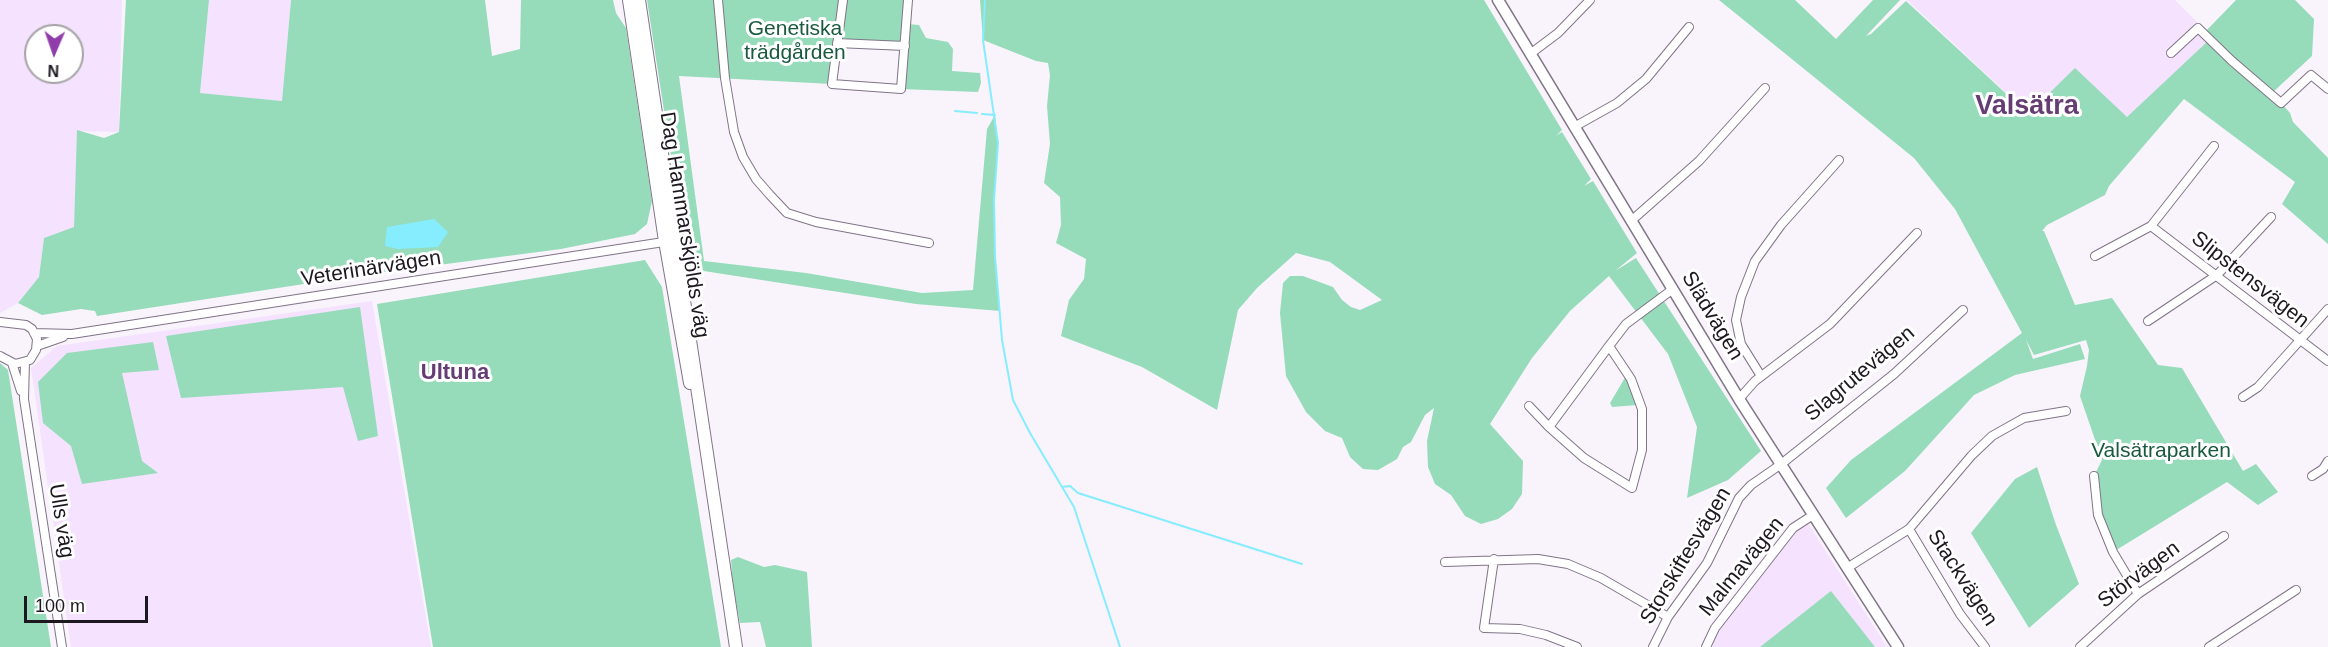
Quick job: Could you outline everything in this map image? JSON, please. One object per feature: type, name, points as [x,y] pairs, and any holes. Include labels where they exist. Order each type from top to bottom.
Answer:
[{"type":"main road","name":"Dag Hammarskjölds väg","points":[[629,0],[708,454],[736,647]]},
{"type":"main road","name":"Dag Hammarskjölds väg","points":[[639,0],[671,241]]},
{"type":"street","points":[[718,0],[723,67],[734,132],[743,157],[756,179],[787,213],[806,219],[929,243]]},
{"type":"street","points":[[843,0],[832,84],[902,89],[908,0]]},
{"type":"street","name":"Slädvägen","points":[[1498,0],[1739,399],[1899,647]]},
{"type":"street","points":[[1530,54],[1558,33],[1590,0]]},
{"type":"street","points":[[1574,127],[1617,103],[1646,79],[1689,27]]},
{"type":"street","points":[[2171,53],[2198,28],[2281,103],[2311,75],[2328,89]]},
{"type":"street","points":[[837,43],[905,46]]},
{"type":"street","points":[[1631,221],[1699,161],[1765,88]]},
{"type":"street","points":[[2095,256],[2151,226],[2214,146]]},
{"type":"street","points":[[1761,376],[1741,345],[1736,320],[1755,261],[1781,225],[1839,160]]},
{"type":"street","points":[[2148,321],[2217,275],[2271,217]]},
{"type":"street","name":"Slipstensvägen","points":[[2151,226],[2328,361]]},
{"type":"street","points":[[1739,399],[1761,376],[1830,324],[1917,233]]},
{"type":"street","name":"Veterinärvägen","points":[[34,333],[72,333],[671,241]]},
{"type":"street","points":[[1549,427],[1626,324],[1673,289]]},
{"type":"street","points":[[2242,397],[2258,387],[2328,309]]},
{"type":"street","name":"Slagrutevägen","points":[[1780,465],[1894,374],[1963,310]]},
{"type":"street","points":[[0,331],[4,323],[20,323],[32,329],[37,339],[34,356],[25,362],[12,363],[0,356]]},
{"type":"street","name":"Veterinärvägen","points":[[37,346],[72,333]]},
{"type":"street","points":[[1529,406],[1584,458],[1632,488],[1642,450],[1642,410],[1631,379],[1609,346]]},
{"type":"street","name":"Ulls väg","points":[[24,399],[25,362]]},
{"type":"street","name":"Ulls väg","points":[[12,363],[24,399],[62,647]]},
{"type":"street","points":[[1847,568],[1909,529],[1972,455],[1992,436],[2024,418],[2066,411]]},
{"type":"street","points":[[2312,476],[2323,469],[2328,462]]},
{"type":"street","name":"Storskiftesvägen","points":[[1653,647],[1668,617],[1707,563],[1739,498],[1751,485],[1780,465]]},
{"type":"street","points":[[2094,476],[2098,515],[2113,552],[2138,594]]},
{"type":"street","name":"Malmavägen","points":[[1706,647],[1715,628],[1793,528],[1813,515]]},
{"type":"street","name":"Stackvägen","points":[[1909,529],[1960,614],[1985,647]]},
{"type":"street","name":"Störvägen","points":[[2080,647],[2138,594],[2224,536]]},
{"type":"street","points":[[1445,562],[1538,559],[1568,564],[1601,578],[1668,617]]},
{"type":"street","points":[[1494,560],[1484,628],[1520,629],[1546,635],[1577,647]]},
{"type":"street","points":[[2209,647],[2296,590]]},
{"type":"shaded area","points":[[0,0],[122,0],[119,132],[78,131],[74,227],[44,238],[39,277],[18,303],[0,313]]},
{"type":"shaded area","points":[[209,0],[291,0],[282,101],[200,93]]},
{"type":"shaded area","points":[[1907,0],[2175,0],[2197,22],[2198,28],[2209,40],[2127,118],[2029,114]]},
{"type":"shaded area","points":[[372,301],[431,647],[71,647],[31,368],[57,346]]},
{"type":"shaded area","points":[[1807,522],[1887,647],[1706,647],[1793,528]]},
{"type":"green space","points":[[126,0],[209,0],[200,93],[282,101],[291,0],[485,0],[492,56],[520,49],[521,0],[613,0],[616,13],[626,28],[652,201],[647,224],[635,234],[561,249],[362,275],[97,316],[95,311],[81,309],[42,315],[18,303],[39,277],[44,238],[74,227],[77,130],[104,138],[119,132]]},
{"type":"green space","name":"Genetiska trädgården","points":[[647,0],[908,0],[907,24],[919,25],[926,38],[948,42],[953,49],[952,71],[980,73],[981,83],[978,92],[901,89],[905,46],[837,43],[832,84],[679,76],[704,261],[806,273],[922,293],[973,290],[987,129],[995,115],[998,143],[994,200],[995,256],[1000,311],[916,304],[691,269],[687,260]]},
{"type":"green space","points":[[980,0],[1484,0],[1562,130],[1556,136],[1562,132],[1591,179],[1584,186],[1593,181],[1637,253],[1615,271],[1636,258],[1761,451],[1728,480],[1687,498],[1697,427],[1668,354],[1609,276],[1570,311],[1532,358],[1490,424],[1523,461],[1522,494],[1512,509],[1498,519],[1481,524],[1465,516],[1451,495],[1435,484],[1428,467],[1427,441],[1434,408],[1425,415],[1411,442],[1403,447],[1397,459],[1378,470],[1363,469],[1350,457],[1342,438],[1325,431],[1306,412],[1286,376],[1280,313],[1283,283],[1290,276],[1303,276],[1333,287],[1342,300],[1360,310],[1382,300],[1330,262],[1296,253],[1257,288],[1238,310],[1217,410],[1142,367],[1061,336],[1069,300],[1084,279],[1086,259],[1056,243],[1061,225],[1060,197],[1044,183],[1050,144],[1047,106],[1050,75],[1048,63],[1036,61],[983,40]]},
{"type":"green space","name":"Valsätraparken","points":[[1719,0],[1795,0],[1836,39],[1873,0],[1900,0],[1866,36],[1906,1],[2028,114],[2075,68],[2127,117],[2209,40],[2203,34],[2236,0],[2295,0],[2314,19],[2312,56],[2272,93],[2290,113],[2293,122],[2328,158],[2328,244],[2282,204],[2295,182],[2184,99],[2109,186],[2105,195],[2047,225],[2042,231],[2044,231],[2075,305],[2112,298],[2158,365],[2182,368],[2243,471],[2256,464],[2278,492],[2258,505],[2227,482],[2113,552],[2098,515],[2094,476],[2102,460],[2080,396],[2089,350],[2086,340],[2034,355],[2026,340],[2033,359],[2080,344],[2085,359],[2015,375],[1974,395],[1905,471],[1846,518],[1826,488],[1851,460],[2022,333],[1955,209],[1914,158]]},
{"type":"green space","points":[[645,260],[662,287],[721,647],[433,647],[377,304]]},
{"type":"green space","points":[[360,307],[378,436],[358,441],[343,387],[181,398],[166,336]]},
{"type":"green space","points":[[153,342],[159,370],[122,373],[142,461],[158,473],[82,484],[71,446],[43,423],[38,382],[67,353]]},
{"type":"green space","points":[[0,363],[8,370],[51,647],[0,647]]},
{"type":"green space","points":[[1626,376],[1637,405],[1612,407],[1610,403]]},
{"type":"green space","points":[[2037,467],[2079,584],[2029,628],[1971,533],[2015,479]]},
{"type":"green space","points":[[738,557],[764,567],[775,565],[807,572],[812,647],[766,647],[760,622],[740,623],[733,587],[731,560]]},
{"type":"green space","points":[[1831,591],[1875,647],[1760,647]]},
{"type":"water","points":[[434,219],[448,232],[438,247],[398,249],[385,246],[387,227]]},
{"type":"waterway","points":[[985,0],[983,40],[998,143],[994,200],[995,256],[1002,340],[1013,400],[1074,507],[1120,647]]},
{"type":"waterway","points":[[955,111],[977,113]]},
{"type":"waterway","points":[[982,114],[995,115]]},
{"type":"waterway","points":[[1062,487],[1070,486],[1078,493],[1302,564]]},
{"type":"district","name":"Valsätra","points":[[2027,107]]},
{"type":"district","name":"Ultuna","points":[[455,373]]}]
